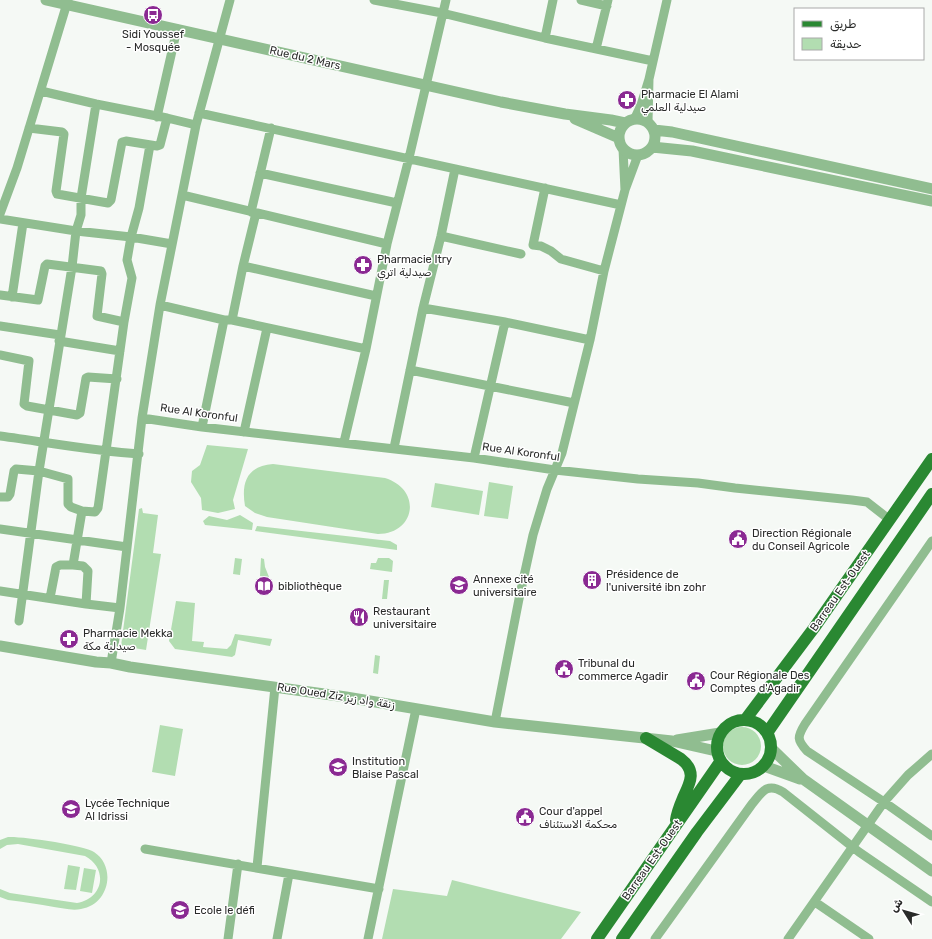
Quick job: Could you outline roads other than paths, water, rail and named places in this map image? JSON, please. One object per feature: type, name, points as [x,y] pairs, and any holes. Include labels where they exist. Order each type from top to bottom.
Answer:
[{"type":"main road","name":"Barreau Est-Ouest","points":[[745,720],[814,628],[932,459]]},
{"type":"main road","name":"Barreau Est-Ouest","points":[[767,733],[932,494]]},
{"type":"main road","points":[[745,720],[754,722],[762,726],[767,733],[771,740],[770,758],[757,772],[749,775],[740,775],[728,771],[718,757],[716,742],[720,733],[726,726],[732,723],[745,720]]},
{"type":"main road","points":[[646,738],[685,762],[692,776],[678,810],[673,831]]},
{"type":"main road","name":"Barreau Est-Ouest","points":[[597,939],[673,831],[718,757]]},
{"type":"main road","name":"Barreau Est-Ouest","points":[[622,939],[697,832],[740,775]]},
{"type":"street","name":"Rue du 2 Mars","points":[[46,0],[68,2],[177,29],[501,102],[565,114],[630,121]]},
{"type":"street","points":[[111,663],[120,608],[142,418],[160,305],[196,125],[230,0]]},
{"type":"street","points":[[374,0],[412,4],[442,13],[545,38],[653,61]]},
{"type":"street","points":[[344,442],[366,349],[387,244],[446,0]]},
{"type":"street","points":[[545,38],[553,0]]},
{"type":"street","points":[[581,0],[608,3],[596,49]]},
{"type":"street","points":[[625,190],[623,149],[619,138],[620,130],[630,121],[641,105],[649,80],[668,0]]},
{"type":"street","points":[[0,214],[11,187],[68,2]]},
{"type":"street","points":[[157,117],[177,29]]},
{"type":"street","points":[[623,149],[631,154],[638,155],[646,153],[652,147],[655,136],[651,126],[649,80]]},
{"type":"street","points":[[40,91],[196,125]]},
{"type":"street","points":[[19,621],[43,442],[72,267],[76,232],[81,215],[81,198],[96,104]]},
{"type":"street","points":[[199,113],[621,205]]},
{"type":"street","name":"Rue du 2 Mars","points":[[565,114],[619,138]]},
{"type":"street","points":[[29,128],[63,132],[64,136],[56,191],[59,195],[108,203],[111,200],[122,142],[126,141],[157,146],[161,143],[167,118]]},
{"type":"street","points":[[630,121],[642,119],[651,126],[672,132],[932,189]]},
{"type":"street","points":[[202,427],[228,320],[243,266],[254,213],[260,173],[271,128]]},
{"type":"street","points":[[0,497],[8,497],[10,494],[14,471],[16,469],[39,471],[67,478],[69,480],[68,504],[71,507],[82,511],[95,512],[98,508],[124,322],[132,278],[127,260],[131,237],[139,208],[150,145]]},
{"type":"street","points":[[652,147],[692,151],[932,202]]},
{"type":"street","points":[[495,722],[519,599],[534,535],[547,489],[562,453],[590,340],[604,271],[625,190],[638,155]]},
{"type":"street","points":[[394,448],[423,308],[441,236],[455,169]]},
{"type":"street","points":[[260,173],[398,203]]},
{"type":"street","points":[[545,188],[533,245],[541,246],[551,251],[561,259],[604,271]]},
{"type":"street","points":[[182,195],[387,244]]},
{"type":"street","points":[[0,219],[76,232],[131,237],[172,244]]},
{"type":"street","points":[[12,297],[23,223]]},
{"type":"street","points":[[441,236],[521,254]]},
{"type":"street","points":[[0,295],[38,300],[46,265],[101,271],[102,274],[97,316],[124,322]]},
{"type":"street","points":[[243,266],[376,296]]},
{"type":"street","points":[[160,305],[366,349]]},
{"type":"street","points":[[423,308],[505,322],[590,340]]},
{"type":"street","points":[[474,458],[505,322]]},
{"type":"street","points":[[0,326],[120,351]]},
{"type":"street","points":[[244,432],[268,328]]},
{"type":"street","points":[[0,355],[26,359],[29,361],[24,404],[27,406],[79,414],[86,378],[117,379]]},
{"type":"street","points":[[410,370],[574,403]]},
{"type":"street","name":"Rue Al Koronful","points":[[142,418],[202,427],[474,458],[556,470],[638,479],[698,483],[867,502],[890,520]]},
{"type":"street","points":[[0,436],[106,452],[139,454]]},
{"type":"street","points":[[73,565],[82,511]]},
{"type":"street","points":[[0,529],[126,547]]},
{"type":"street","points":[[930,544],[932,558]]},
{"type":"street","points":[[930,544],[805,724],[798,738],[807,752],[884,802],[932,836]]},
{"type":"street","points":[[50,598],[56,567],[60,565],[82,566],[88,571],[86,604]]},
{"type":"street","points":[[0,591],[120,608]]},
{"type":"street","name":"Rue Oued Ziz زنقة واد زيز","points":[[0,646],[96,662],[346,697],[495,722],[672,741],[718,757]]},
{"type":"street","points":[[257,867],[275,687]]},
{"type":"street","points":[[368,939],[416,709]]},
{"type":"street","name":"Rue Oued Ziz زنقة واد زيز","points":[[672,741],[720,733]]},
{"type":"street","points":[[771,748],[802,780],[868,824],[932,871]]},
{"type":"street","points":[[788,939],[884,802],[908,775],[932,755]]},
{"type":"street","points":[[764,766],[802,780]]},
{"type":"street","points":[[655,939],[752,804],[765,790],[774,787],[783,792],[853,846],[932,902]]},
{"type":"street","points":[[145,849],[379,889]]},
{"type":"street","points":[[228,939],[238,864]]},
{"type":"street","points":[[277,939],[289,874]]},
{"type":"street","points":[[815,902],[869,939]]},
{"type":"place","name":"Sidi Youssef - Mosquée","points":[[153,15]]},
{"type":"place","name":"Pharmacie El Alami صيدلية العلمي","points":[[627,100]]},
{"type":"place","name":"Pharmacie Itry صيدلية اتري","points":[[363,265]]},
{"type":"place","name":"Direction Régionale du Conseil Agricole","points":[[738,539]]},
{"type":"place","name":"Présidence de l'université ibn zohr","points":[[592,580]]},
{"type":"place","name":"Annexe cité universitaire","points":[[459,585]]},
{"type":"place","name":"bibliothèque","points":[[264,586]]},
{"type":"place","name":"Restaurant universitaire","points":[[359,617]]},
{"type":"place","name":"Pharmacie Mekka صيدلية مكة","points":[[69,639]]},
{"type":"place","name":"Tribunal du commerce Agadir","points":[[564,669]]},
{"type":"place","name":"Cour Régionale Des Comptes d'Agadir","points":[[696,681]]},
{"type":"place","name":"Institution Blaise Pascal","points":[[338,767]]},
{"type":"place","name":"Lycée Technique Al Idrissi","points":[[71,809]]},
{"type":"place","name":"Cour d'appel محكمة الاستئناف","points":[[525,817]]},
{"type":"place","name":"Ecole le défi","points":[[180,910]]}]
